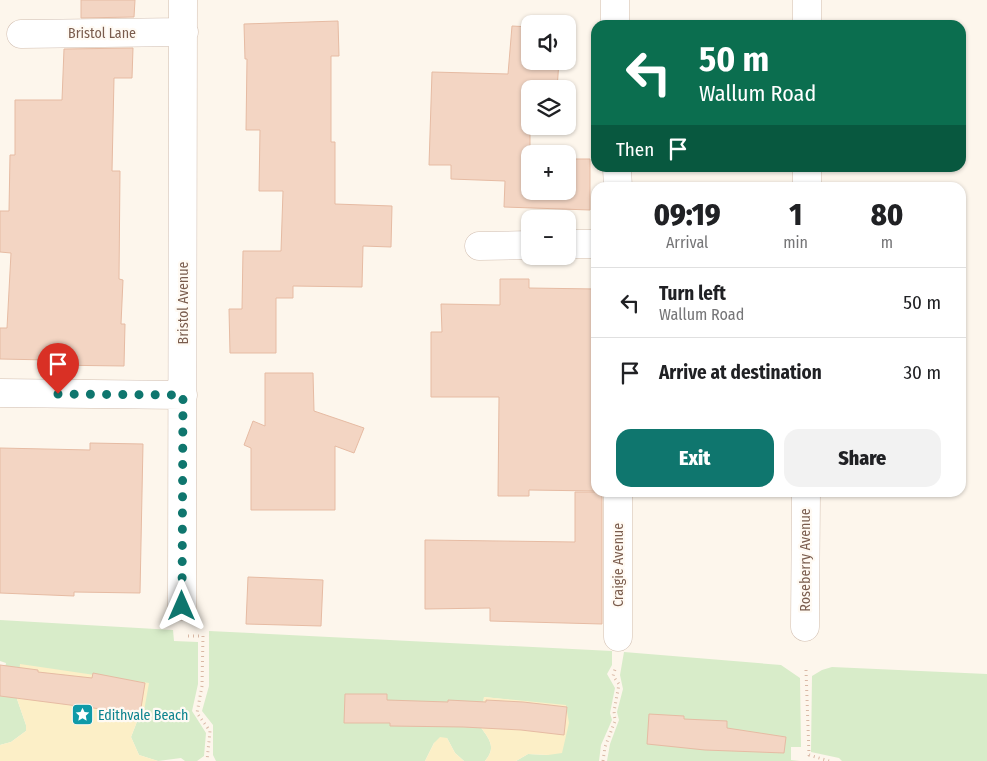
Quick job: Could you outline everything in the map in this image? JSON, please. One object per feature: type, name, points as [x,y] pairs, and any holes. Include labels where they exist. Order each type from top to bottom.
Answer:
[{"type":"street","name":"Bristol Avenue","points":[[182,606],[183,0]]},
{"type":"street","points":[[615,0],[615,20]]},
{"type":"street","points":[[807,0],[807,20]]},
{"type":"street","name":"Bristol Lane","points":[[21,34],[184,32]]},
{"type":"street","points":[[576,244],[591,244]]},
{"type":"street","points":[[479,246],[521,245]]},
{"type":"street","points":[[0,393],[183,395]]},
{"type":"street","name":"Craigie Avenue","points":[[618,497],[618,637]]},
{"type":"street","name":"Roseberry Avenue","points":[[805,627],[806,497]]},
{"type":"path","points":[[182,606],[182,636],[203,636],[202,686],[197,713],[210,730],[207,761]]},
{"type":"path","points":[[603,761],[605,747],[615,721],[614,711],[618,684],[613,676],[616,665],[618,637]]},
{"type":"path","points":[[806,670],[808,755],[829,761]]},
{"type":"green space","points":[[0,620],[173,630],[174,641],[198,642],[198,684],[192,711],[206,733],[204,756],[197,761],[185,761],[181,758],[158,761],[139,755],[131,737],[138,719],[144,711],[17,699],[26,725],[26,731],[11,742],[0,745],[0,696],[6,663],[0,661]]},
{"type":"green space","points":[[209,631],[612,651],[612,665],[607,674],[615,688],[610,713],[612,720],[601,745],[599,761],[516,761],[528,754],[548,755],[566,706],[484,697],[480,726],[489,739],[491,747],[489,756],[485,761],[464,761],[455,753],[447,738],[434,743],[425,761],[216,761],[213,755],[213,725],[202,711],[209,686]]},
{"type":"green space","points":[[624,652],[781,665],[800,678],[801,747],[791,747],[791,760],[800,761],[607,761],[610,744],[619,720],[617,712],[623,689],[620,675]]},
{"type":"green space","points":[[832,667],[987,674],[987,761],[842,761],[839,758],[811,752],[812,676]]},
{"type":"sand","name":"Edithvale Beach","points":[[20,664],[149,683],[144,711],[138,719],[131,737],[139,755],[158,761],[0,761],[0,745],[11,742],[26,731],[26,725],[17,699]]},
{"type":"sand","points":[[484,697],[566,705],[569,723],[562,753],[548,755],[528,754],[516,761],[485,761],[489,756],[491,747],[489,739],[480,726]]},
{"type":"sand","points":[[440,737],[447,738],[455,753],[464,761],[425,761],[434,743]]},
{"type":"building","points":[[81,0],[135,0],[134,17],[81,18]]},
{"type":"building","points":[[338,21],[339,56],[331,56],[331,142],[335,142],[335,204],[392,206],[391,247],[363,246],[362,287],[293,286],[293,298],[276,298],[276,353],[230,353],[229,309],[242,309],[243,251],[281,251],[283,191],[259,191],[260,130],[246,130],[247,59],[245,59],[244,24]]},
{"type":"building","points":[[512,26],[521,26],[521,70],[558,70],[558,80],[521,80],[521,135],[530,135],[530,145],[521,145],[521,200],[576,200],[576,159],[590,159],[590,210],[504,207],[505,181],[451,179],[451,165],[429,165],[432,72],[508,74]]},
{"type":"building","points":[[133,48],[132,78],[114,78],[112,171],[120,171],[119,279],[123,280],[121,324],[125,324],[124,366],[49,365],[49,360],[0,359],[0,328],[7,328],[11,253],[0,252],[0,211],[9,211],[10,155],[15,155],[15,100],[62,100],[64,49]]},
{"type":"building","points":[[500,279],[529,279],[529,288],[591,289],[591,491],[529,490],[529,496],[498,496],[499,397],[431,397],[431,332],[442,332],[441,304],[500,305]]},
{"type":"building","points":[[265,373],[313,373],[314,411],[364,428],[354,453],[335,446],[335,510],[251,510],[251,448],[244,445],[253,421],[265,426]]},
{"type":"building","points":[[90,443],[143,444],[140,593],[74,592],[74,596],[0,593],[0,448],[90,450]]},
{"type":"building","points":[[575,492],[591,492],[591,497],[602,497],[602,624],[490,621],[490,608],[425,609],[425,540],[575,542]]},
{"type":"building","points":[[248,577],[323,580],[321,626],[246,624]]},
{"type":"building","points":[[0,665],[38,670],[38,672],[92,678],[93,673],[145,683],[140,714],[0,696]]},
{"type":"building","points":[[345,694],[387,694],[387,700],[486,702],[486,700],[567,707],[564,735],[521,730],[390,726],[390,723],[344,723]]},
{"type":"building","points":[[649,714],[684,716],[684,719],[727,721],[727,728],[786,737],[784,753],[705,750],[647,744]]},
{"type":"place","name":"Edithvale Beach","points":[[82,715]]},
{"type":"route","points":[[58,394],[183,395],[182,606]]}]
